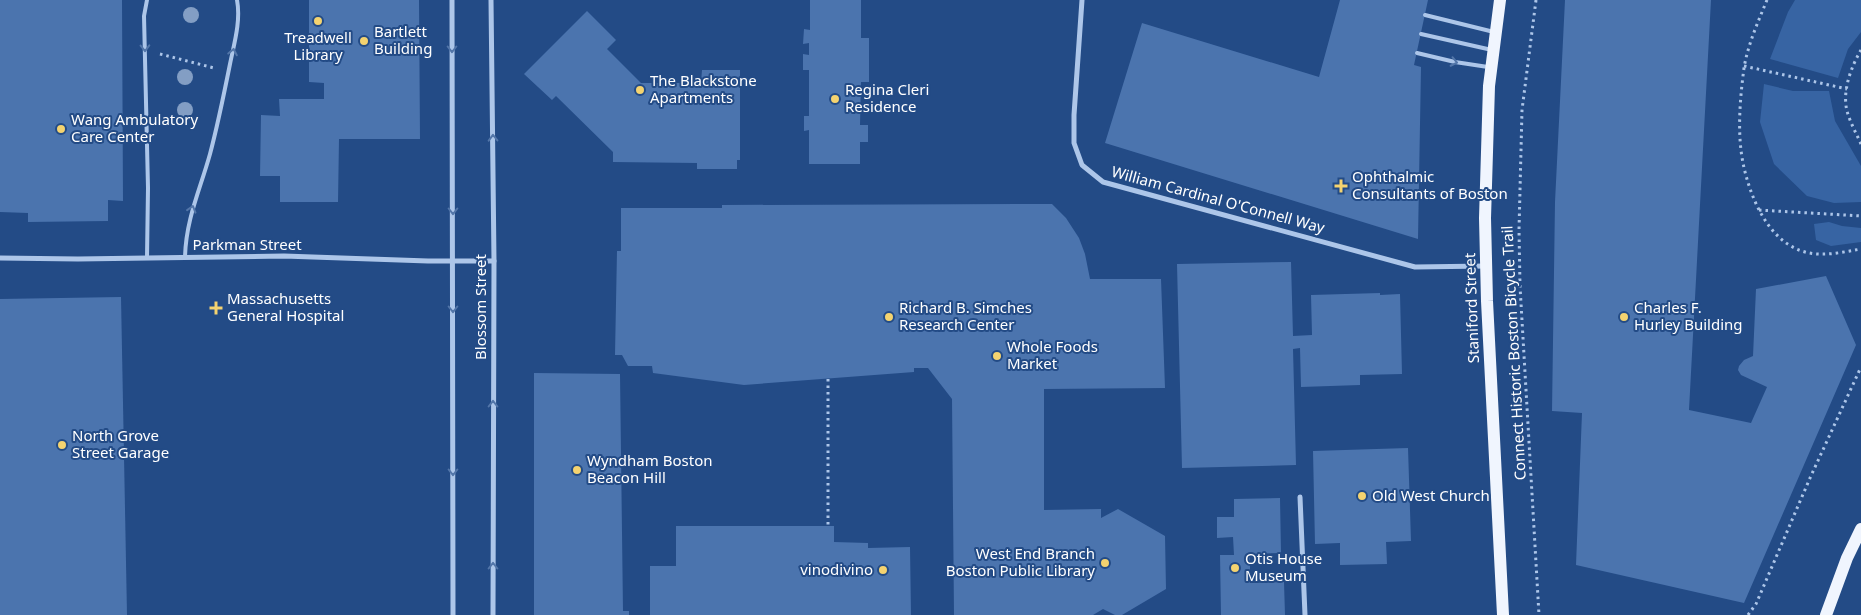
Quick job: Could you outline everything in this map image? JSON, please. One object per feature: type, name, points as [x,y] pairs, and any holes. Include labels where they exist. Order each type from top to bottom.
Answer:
[{"type":"main road","name":"Staniford Street","points":[[1500,0],[1492,68],[1486,173],[1487,266],[1503,615]]},
{"type":"main road","points":[[1826,615],[1861,529]]},
{"type":"street","name":"Blossom Street","points":[[452,0],[453,615]]},
{"type":"street","name":"Blossom Street","points":[[492,0],[494,261],[493,615]]},
{"type":"street","name":"William Cardinal O'Connell Way","points":[[1082,0],[1074,115],[1074,143],[1082,165],[1102,182],[1415,267],[1487,266]]},
{"type":"street","name":"Parkman Street","points":[[0,258],[78,260],[284,256],[494,261]]},
{"type":"street","points":[[1300,497],[1305,615]]},
{"type":"lane","points":[[147,0],[144,16],[148,188],[147,258]]},
{"type":"lane","points":[[185,257],[186,235],[190,216],[210,152],[228,74],[238,20],[237,0]]},
{"type":"lane","points":[[1425,15],[1496,32]]},
{"type":"lane","points":[[1421,34],[1494,50]]},
{"type":"lane","points":[[1417,53],[1492,68]]},
{"type":"path","name":"Connect Historic Boston Bicycle Trail","points":[[1536,0],[1522,110],[1519,215],[1520,286],[1539,615]]},
{"type":"path","points":[[1767,0],[1754,32],[1744,66],[1740,103],[1740,135],[1743,162],[1750,188],[1766,221],[1782,240],[1804,252],[1827,254],[1861,249]]},
{"type":"path","points":[[1861,50],[1850,72],[1846,110],[1861,144]]},
{"type":"path","points":[[161,55],[218,69]]},
{"type":"path","points":[[1744,66],[1847,89]]},
{"type":"path","points":[[1760,210],[1861,216]]},
{"type":"path","points":[[1748,615],[1756,604],[1810,478],[1861,367]]},
{"type":"path","points":[[828,378],[828,526]]},
{"type":"shaded area","points":[[1795,0],[1861,0],[1861,32],[1848,49],[1838,78],[1770,59],[1788,12]]},
{"type":"shaded area","points":[[1764,84],[1793,91],[1829,91],[1835,121],[1861,166],[1861,202],[1834,203],[1807,196],[1774,164],[1760,122]]},
{"type":"shaded area","points":[[1829,222],[1842,226],[1861,228],[1861,242],[1831,246],[1816,240],[1814,224]]},
{"type":"building","name":"Wang Ambulatory Care Center","points":[[0,0],[122,0],[123,201],[108,200],[108,221],[28,222],[28,213],[0,212]]},
{"type":"building","name":"Bartlett Building","points":[[309,0],[419,0],[420,139],[339,139],[338,202],[280,202],[280,176],[260,176],[261,115],[280,116],[279,99],[324,99],[324,83],[309,82]]},
{"type":"building","name":"Regina Cleri Residence","points":[[810,0],[861,0],[861,38],[869,38],[869,82],[861,82],[860,125],[868,125],[868,142],[860,142],[860,164],[809,164],[809,130],[804,131],[804,116],[809,116],[809,70],[803,70],[803,54],[809,55],[809,43],[803,44],[804,29],[810,30]]},
{"type":"building","points":[[1340,0],[1428,0],[1414,65],[1421,67],[1418,239],[1105,143],[1142,23],[1319,77]]},
{"type":"building","name":"Charles F. Hurley Building","points":[[1565,0],[1711,0],[1689,410],[1751,423],[1767,387],[1741,375],[1738,370],[1744,360],[1753,356],[1756,289],[1826,276],[1856,345],[1744,603],[1576,565],[1582,413],[1552,411],[1555,202]]},
{"type":"building","name":"The Blackstone Apartments","points":[[587,11],[616,40],[607,49],[641,83],[701,83],[702,70],[740,70],[740,160],[737,160],[737,169],[697,169],[697,163],[613,162],[613,152],[556,96],[552,100],[524,74]]},
{"type":"building","name":"Richard B. Simches Research Center","points":[[1052,204],[1066,218],[1079,238],[1085,254],[1090,279],[1161,279],[1165,388],[1044,389],[1044,510],[1101,509],[1101,518],[1118,509],[1165,536],[1166,589],[1122,615],[1115,615],[1103,609],[1093,615],[954,615],[952,399],[928,368],[914,368],[914,372],[744,385],[653,373],[652,366],[628,366],[622,355],[615,355],[617,251],[621,251],[621,208],[722,208],[722,205]]},
{"type":"building","points":[[1291,262],[1293,336],[1312,335],[1311,295],[1400,294],[1402,374],[1360,375],[1360,385],[1301,387],[1300,348],[1293,349],[1296,465],[1182,468],[1177,264]]},
{"type":"building","name":"North Grove Street Garage","points":[[121,297],[127,615],[0,615],[0,299]]},
{"type":"building","name":"Wyndham Boston Beacon Hill","points":[[534,373],[620,374],[623,611],[629,611],[629,615],[534,615]]},
{"type":"building","name":"Old West Church","points":[[1408,448],[1411,541],[1386,542],[1387,564],[1340,565],[1340,543],[1315,544],[1313,451]]},
{"type":"building","name":"Otis House Museum","points":[[1280,498],[1281,553],[1250,554],[1250,583],[1284,582],[1285,615],[1221,615],[1220,555],[1234,555],[1233,537],[1217,538],[1217,517],[1234,517],[1234,499]]},
{"type":"building","points":[[676,526],[834,526],[834,542],[868,543],[868,548],[910,547],[911,615],[650,615],[650,566],[676,566]]},
{"type":"place","name":"Treadwell Library","points":[[318,21]]},
{"type":"place","name":"Bartlett Building","points":[[364,41]]},
{"type":"place","name":"The Blackstone Apartments","points":[[640,90]]},
{"type":"place","name":"Regina Cleri Residence","points":[[835,99]]},
{"type":"place","name":"Wang Ambulatory Care Center","points":[[61,129]]},
{"type":"place","name":"Ophthalmic Consultants of Boston","points":[[1341,186]]},
{"type":"place","name":"Massachusetts General Hospital","points":[[216,308]]},
{"type":"place","name":"Richard B. Simches Research Center","points":[[889,317]]},
{"type":"place","name":"Charles F. Hurley Building","points":[[1624,317]]},
{"type":"place","name":"Whole Foods Market","points":[[997,356]]},
{"type":"place","name":"North Grove Street Garage","points":[[62,445]]},
{"type":"place","name":"Wyndham Boston Beacon Hill","points":[[577,470]]},
{"type":"place","name":"Old West Church","points":[[1362,496]]},
{"type":"place","name":"West End Branch Boston Public Library","points":[[1105,563]]},
{"type":"place","name":"Otis House Museum","points":[[1235,568]]},
{"type":"place","name":"vinodivino","points":[[883,570]]}]
